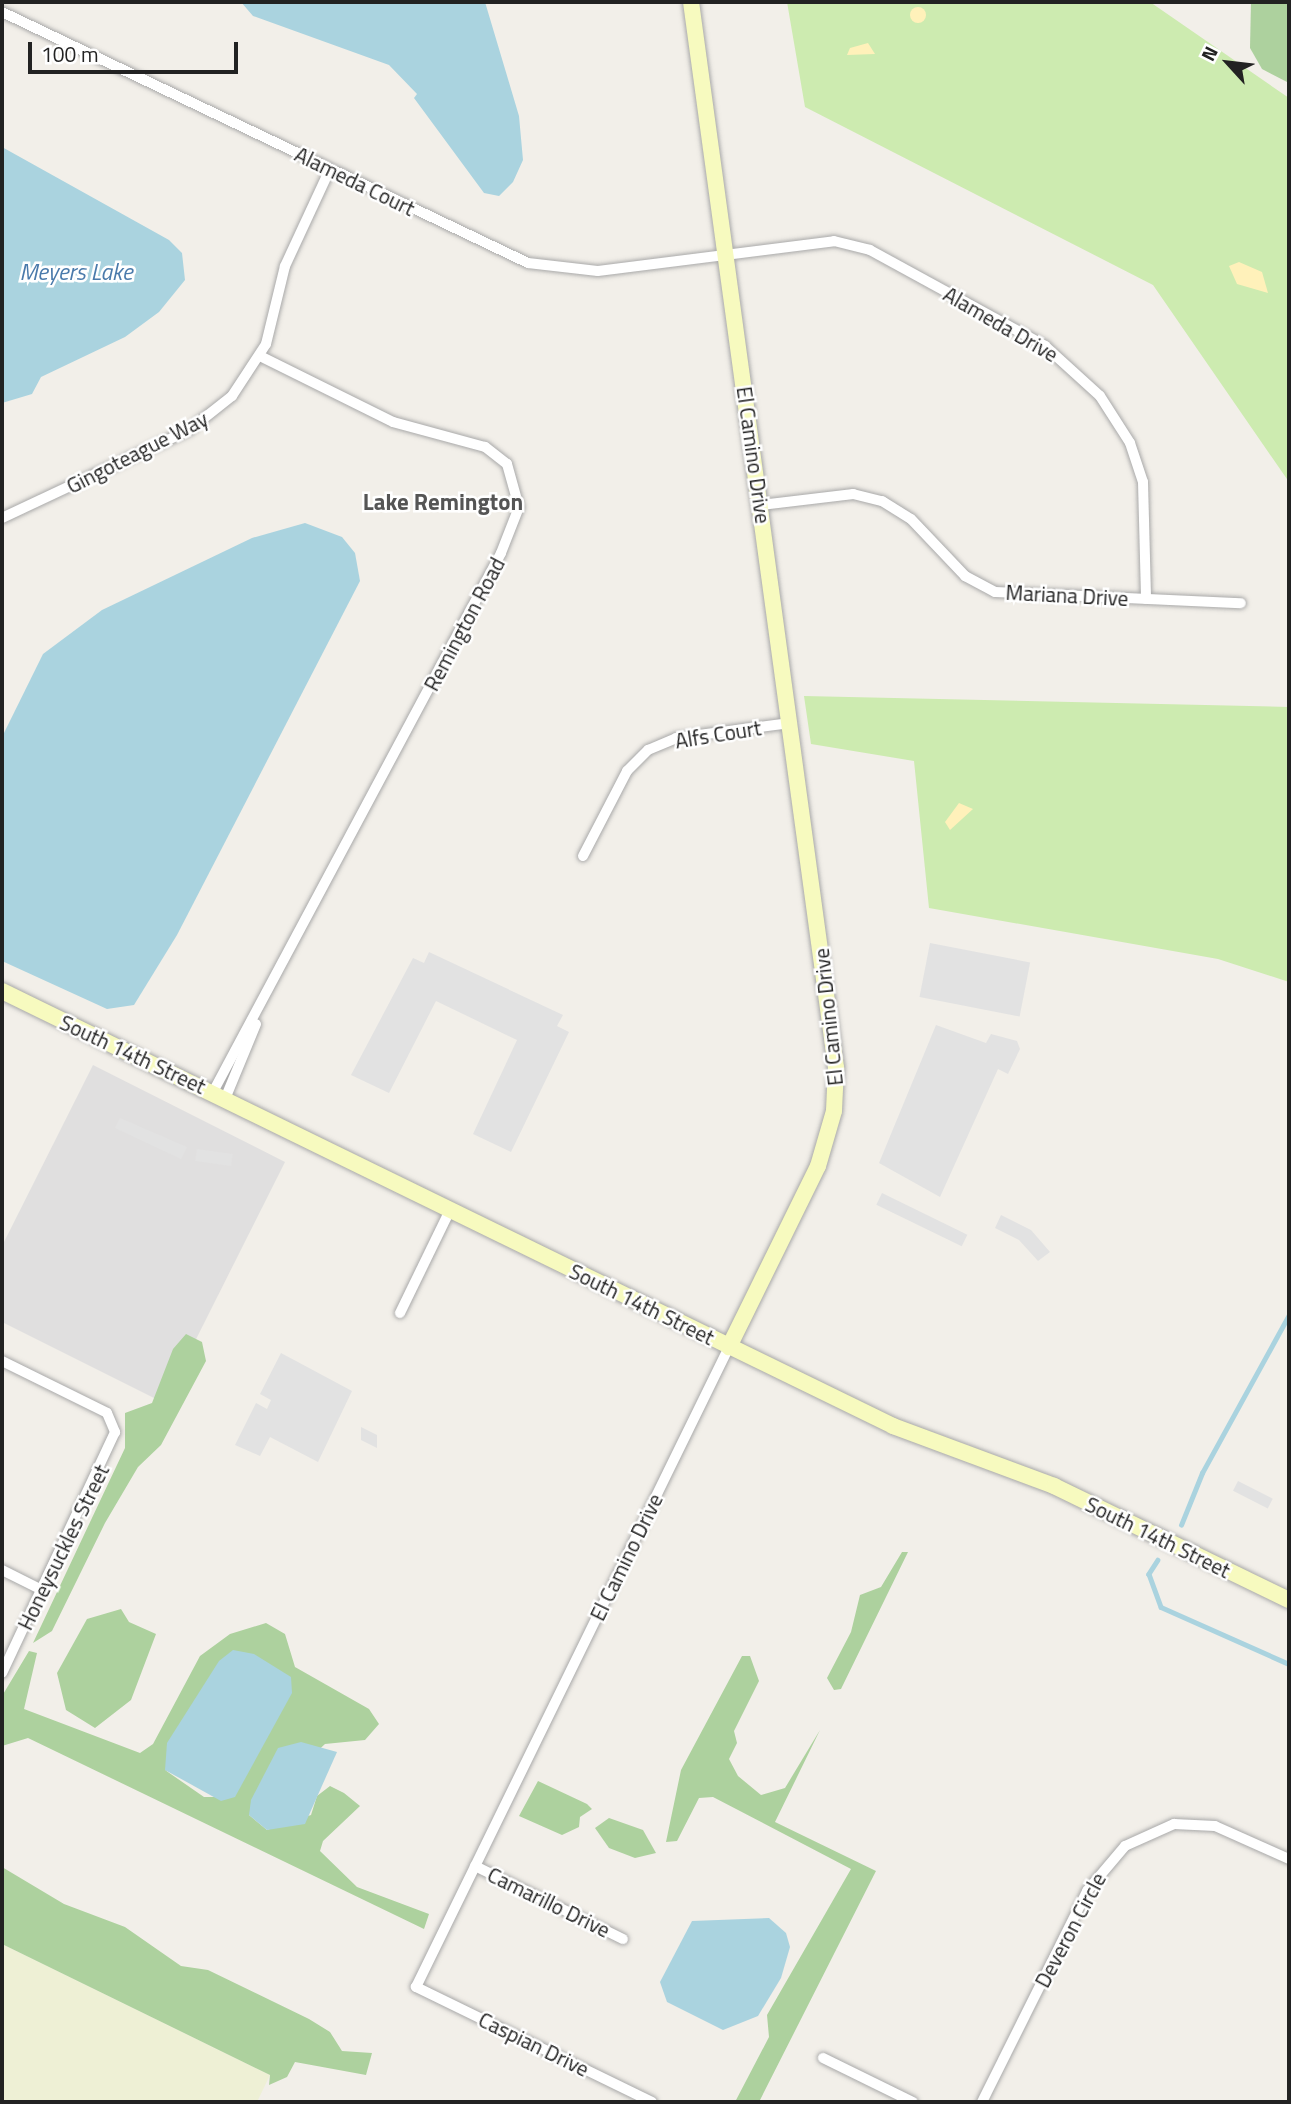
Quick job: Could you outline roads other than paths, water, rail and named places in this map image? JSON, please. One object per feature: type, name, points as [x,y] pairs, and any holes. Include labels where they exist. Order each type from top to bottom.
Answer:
[{"type":"main road","name":"El Camino Drive","points":[[691,2],[835,1054],[835,1103],[818,1166],[730,1347]]},
{"type":"main road","name":"South 14th Street","points":[[2,991],[893,1426],[1054,1486],[1289,1600]]},
{"type":"street","name":"Alameda Court","points":[[2,12],[504,253],[552,269],[598,271],[726,254]]},
{"type":"street","name":"Gingoteague Way","points":[[2,518],[189,430],[232,396],[260,356],[285,266],[330,169]]},
{"type":"street","name":"Alameda Drive","points":[[726,254],[834,241],[860,245],[1059,356],[1100,396],[1139,469],[1147,509],[1146,599]]},
{"type":"street","name":"Remington Road","points":[[219,1095],[512,534],[519,507],[514,477],[491,451],[393,422],[260,356]]},
{"type":"street","name":"Mariana Drive","points":[[761,505],[863,494],[902,511],[984,588],[1241,603]]},
{"type":"street","name":"Alfs Court","points":[[583,856],[627,771],[648,750],[676,738],[790,723]]},
{"type":"street","points":[[400,1313],[450,1210]]},
{"type":"street","name":"El Camino Drive","points":[[416,1986],[730,1347]]},
{"type":"street","name":"Honeysuckles Street","points":[[2,1361],[112,1420],[112,1448],[2,1673]]},
{"type":"street","points":[[2,1570],[42,1590]]},
{"type":"street","name":"Deveron Circle","points":[[982,2102],[1087,1891],[1125,1846],[1174,1824],[1215,1826],[1289,1859]]},
{"type":"street","name":"Camarillo Drive","points":[[475,1866],[623,1939]]},
{"type":"street","name":"Caspian Drive","points":[[416,1986],[652,2102]]},
{"type":"street","points":[[823,2058],[913,2102]]},
{"type":"water","points":[[241,2],[485,2],[519,116],[523,160],[513,182],[499,196],[484,193],[414,98],[417,94],[389,65],[253,16]]},
{"type":"water","name":"Meyers Lake","points":[[2,147],[169,240],[182,253],[185,280],[159,312],[125,337],[41,377],[32,394],[2,403]]},
{"type":"water","points":[[305,523],[342,537],[355,553],[360,581],[177,935],[134,1005],[107,1009],[2,961],[2,737],[43,654],[102,610],[252,538]]},
{"type":"water","points":[[233,1650],[254,1654],[291,1677],[292,1693],[235,1797],[221,1801],[165,1770],[167,1743],[219,1661]]},
{"type":"water","points":[[301,1742],[337,1752],[305,1824],[267,1830],[249,1815],[251,1800],[278,1748]]},
{"type":"water","points":[[769,1918],[786,1933],[790,1947],[781,1978],[758,2016],[723,2030],[667,2002],[660,1982],[692,1921]]},
{"type":"waterway","points":[[1181,1525],[1202,1473],[1289,1315]]},
{"type":"waterway","points":[[1158,1560],[1149,1574],[1161,1607],[1289,1664]]},
{"type":"district","name":"Lake Remington","points":[[443,502]]}]
